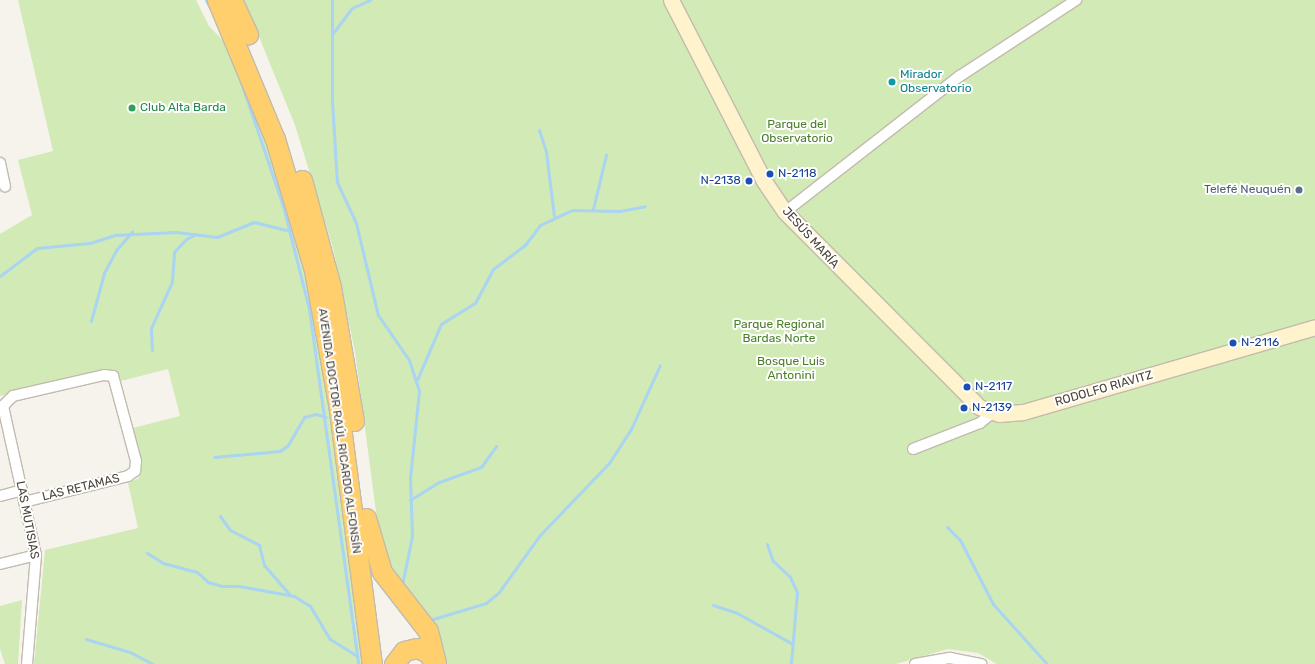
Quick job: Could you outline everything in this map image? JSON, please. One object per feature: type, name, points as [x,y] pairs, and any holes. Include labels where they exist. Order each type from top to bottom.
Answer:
[{"type":"highway","name":"AVENIDA DOCTOR RAÚL RICARDO ALFONSÍN","points":[[217,0],[275,139],[314,270],[338,403],[372,664]]},
{"type":"highway","name":"AVENIDA DOCTOR RAÚL RICARDO ALFONSÍN","points":[[232,0],[282,122],[322,245],[347,374],[384,664]]},
{"type":"highway","points":[[366,518],[382,572],[428,630],[435,664]]},
{"type":"highway","points":[[394,664],[404,651],[417,648],[428,654],[435,664]]},
{"type":"main road","name":"JESÚS MARÍA","points":[[671,0],[761,175],[785,212],[967,398],[992,412]]},
{"type":"main road","name":"RODOLFO RIAVITZ","points":[[992,412],[1023,412],[1315,328]]},
{"type":"main road","name":"RODOLFO RIAVITZ","points":[[1300,332],[1315,332]]},
{"type":"street","points":[[785,212],[954,80],[1076,0]]},
{"type":"street","points":[[0,163],[5,186]]},
{"type":"street","name":"LAS MUTISIAS","points":[[27,664],[36,555],[22,490],[3,426],[5,403],[20,395],[104,375],[113,376],[136,461],[135,471]]},
{"type":"street","points":[[913,449],[980,424],[992,412]]},
{"type":"street","name":"LAS RETAMAS","points":[[24,502],[128,476],[135,471]]},
{"type":"street","points":[[0,496],[22,490]]},
{"type":"street","points":[[0,564],[36,555]]},
{"type":"street","points":[[915,664],[950,658],[981,664]]},
{"type":"green space","points":[[18,0],[196,0],[209,26],[230,48],[273,160],[305,271],[326,380],[364,664],[34,664],[45,550],[138,528],[128,483],[139,478],[142,468],[133,428],[180,416],[168,369],[121,381],[115,372],[104,369],[0,396],[0,234],[32,215],[18,160],[53,151]]},
{"type":"green space","name":"Parque Regional Bardas Norte","points":[[244,0],[1315,0],[1315,322],[1302,337],[1315,337],[1315,664],[997,664],[978,653],[948,649],[896,664],[441,664],[393,587],[378,527],[355,352],[333,248],[295,125]]},
{"type":"green space","points":[[22,600],[18,664],[5,664],[0,649],[0,606]]},
{"type":"waterway","points":[[206,0],[211,9]]},
{"type":"waterway","points":[[332,0],[332,101],[337,182],[356,223],[378,315],[409,360],[419,391],[410,478],[412,536],[402,585]]},
{"type":"waterway","points":[[333,33],[352,8],[370,0]]},
{"type":"waterway","points":[[240,79],[283,206],[309,309],[358,664]]},
{"type":"waterway","points":[[539,130],[546,152],[554,216]]},
{"type":"waterway","points":[[593,209],[606,155]]},
{"type":"waterway","points":[[417,380],[441,324],[475,303],[493,269],[525,245],[540,225],[572,210],[620,211],[645,206]]},
{"type":"waterway","points":[[0,276],[37,248],[90,243],[115,235],[176,232],[217,237],[254,222],[289,231]]},
{"type":"waterway","points":[[91,321],[104,273],[117,249],[132,232]]},
{"type":"waterway","points":[[152,350],[151,328],[172,282],[174,252],[186,239],[196,234]]},
{"type":"waterway","points":[[433,619],[486,603],[499,592],[540,535],[609,463],[631,429],[660,365]]},
{"type":"waterway","points":[[214,457],[280,451],[288,445],[304,417],[316,414],[326,417]]},
{"type":"waterway","points":[[410,500],[439,482],[481,467],[496,446]]},
{"type":"waterway","points":[[220,516],[230,530],[259,545],[264,565],[289,594]]},
{"type":"waterway","points":[[947,527],[960,540],[993,604],[1047,664]]},
{"type":"waterway","points":[[767,544],[773,561],[790,577],[797,592],[791,664]]},
{"type":"waterway","points":[[147,553],[163,563],[197,572],[208,582],[222,586],[239,586],[294,596],[310,606],[330,639],[357,656]]},
{"type":"waterway","points":[[713,605],[737,613],[791,643]]},
{"type":"waterway","points":[[86,639],[130,652],[153,664]]},
{"type":"place","name":"Mirador Observatorio","points":[[892,82]]},
{"type":"place","name":"Club Alta Barda","points":[[132,108]]},
{"type":"place","name":"N-2118","points":[[770,174]]},
{"type":"place","name":"N-2138","points":[[749,181]]},
{"type":"place","name":"Telefé Neuquén","points":[[1299,190]]},
{"type":"place","name":"N-2116","points":[[1233,343]]},
{"type":"place","name":"N-2117","points":[[967,387]]},
{"type":"place","name":"N-2139","points":[[964,408]]},
{"type":"park label","name":"Parque del Observatorio","points":[[797,132]]},
{"type":"park label","name":"Bosque Luis Antonini","points":[[791,369]]}]
